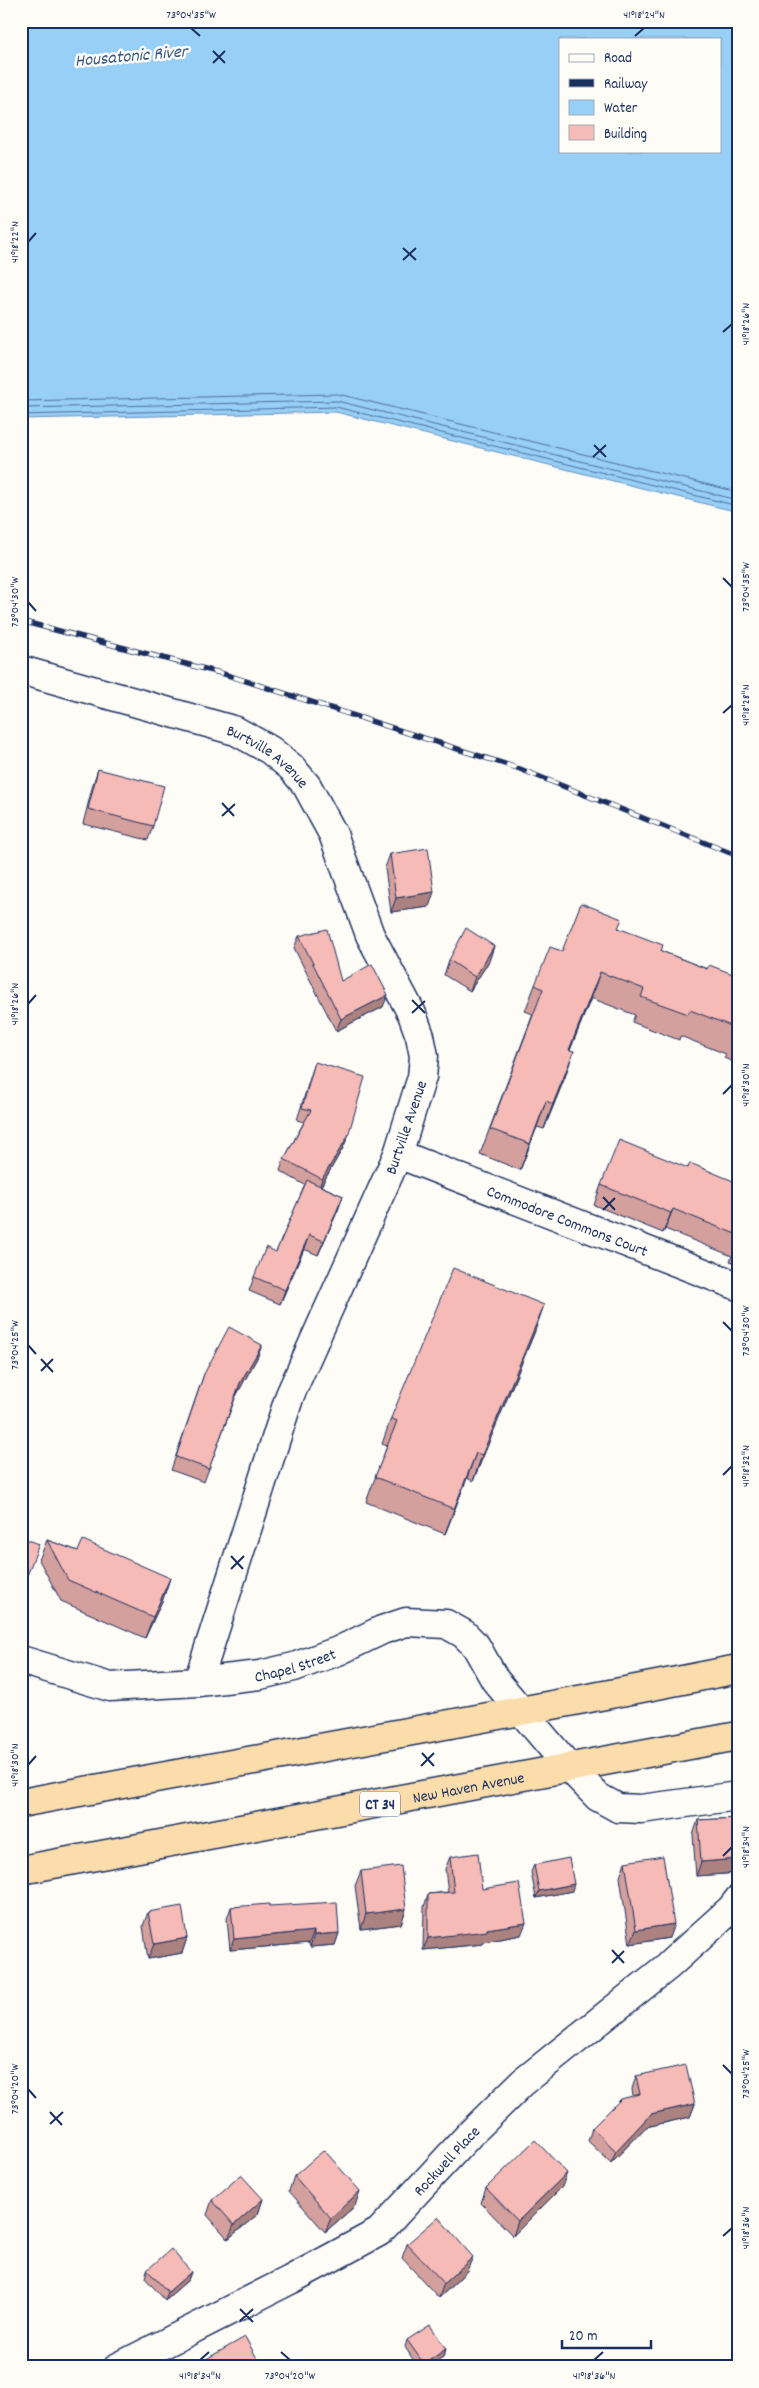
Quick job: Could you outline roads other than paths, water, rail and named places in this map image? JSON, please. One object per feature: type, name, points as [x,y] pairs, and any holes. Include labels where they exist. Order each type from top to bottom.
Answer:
[{"type":"highway","points":[[21,1803],[402,1732],[524,1712],[738,1669]]},
{"type":"highway","name":"New Haven Avenue","points":[[21,1870],[449,1791],[568,1766],[738,1736]]},
{"type":"street","name":"Burtville Avenue","points":[[21,670],[236,731],[270,750],[291,768],[307,786],[333,834],[370,936],[412,1014],[420,1036],[424,1056],[422,1077],[398,1154],[290,1395],[198,1682]]},
{"type":"street","name":"Commodore Commons Court","points":[[398,1154],[738,1286]]},
{"type":"street","name":"Chapel Street","points":[[21,1660],[110,1687],[198,1682],[260,1675],[294,1667],[338,1651],[382,1630],[406,1622],[446,1624],[464,1634],[476,1646],[496,1680],[568,1766],[598,1797],[618,1808],[641,1809],[738,1796]]},
{"type":"street","name":"Rockwell Place","points":[[118,2367],[290,2280],[379,2232],[471,2133],[522,2083],[668,1966],[731,1909],[738,1900]]},
{"type":"water","name":"Housatonic River","points":[[21,21],[738,21],[738,512],[336,412],[21,419]]},
{"type":"railway","points":[[21,621],[224,674],[520,769],[738,856]]}]
